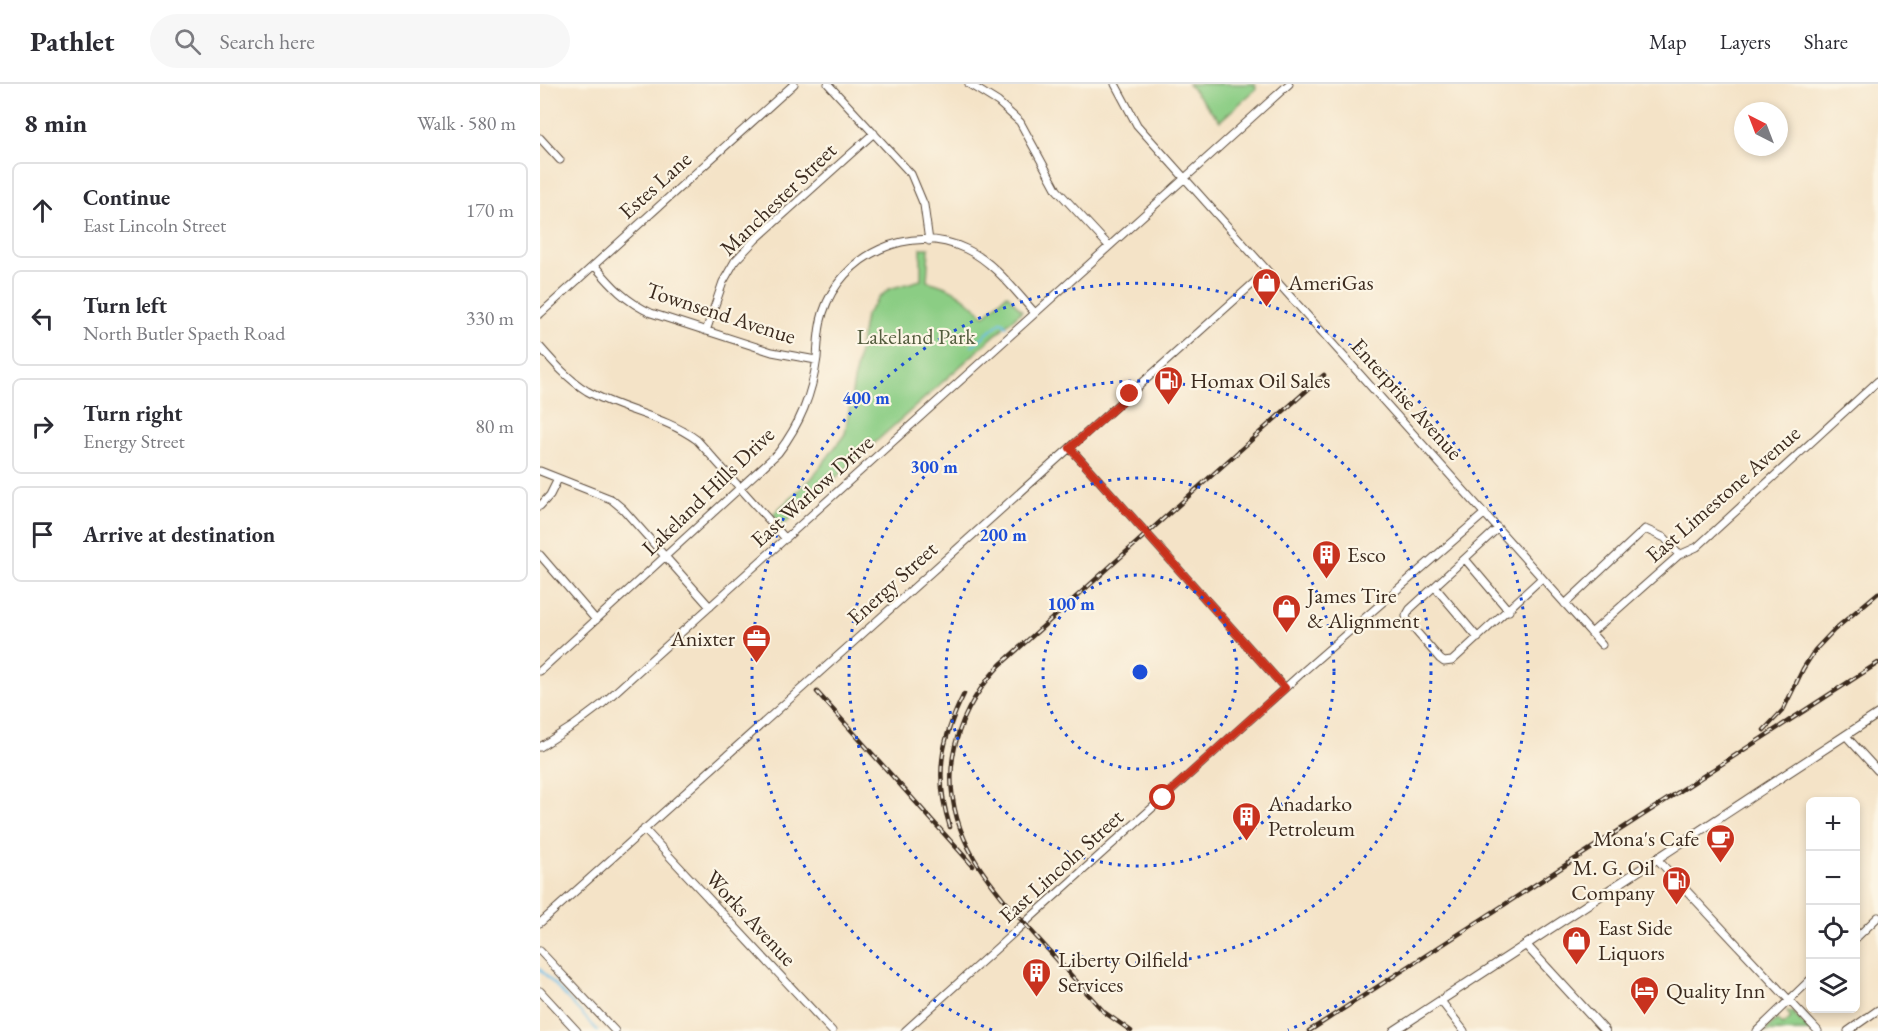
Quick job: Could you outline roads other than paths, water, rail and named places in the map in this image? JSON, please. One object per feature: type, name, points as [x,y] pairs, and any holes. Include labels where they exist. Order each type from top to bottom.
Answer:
[{"type":"main road","points":[[1394,1031],[1878,714]]},
{"type":"main road","points":[[1526,945],[1605,1031]]},
{"type":"street","name":"Estes Lane","points":[[540,314],[794,84]]},
{"type":"street","points":[[828,84],[911,174],[924,205],[928,241]]},
{"type":"street","points":[[969,84],[998,102],[1020,122],[1048,176],[1058,190],[1109,246]]},
{"type":"street","name":"Enterprise Avenue","points":[[1115,84],[1137,125],[1602,645]]},
{"type":"street","name":"East Warlow Drive","points":[[540,747],[601,705],[1284,86]]},
{"type":"street","name":"Manchester Street","points":[[706,331],[723,282],[735,261],[755,240],[874,133]]},
{"type":"street","points":[[540,138],[560,159]]},
{"type":"street","name":"Lakeland Hills Drive","points":[[540,671],[778,453],[803,416],[810,395],[823,313],[832,292],[844,274],[861,260],[881,247],[905,241],[947,242],[966,249],[982,259],[1035,313]]},
{"type":"street","name":"Townsend Avenue","points":[[594,265],[619,294],[651,314],[772,352],[816,360]]},
{"type":"street","name":"Energy Street","points":[[540,923],[1267,271]]},
{"type":"street","points":[[540,347],[565,373],[586,390],[605,400],[685,431],[697,440],[786,539]]},
{"type":"street","name":"East Limestone Avenue","points":[[1591,633],[1679,555],[1696,547],[1878,381]]},
{"type":"street","points":[[1070,448],[1285,688]]},
{"type":"street","points":[[540,471],[611,499],[623,508],[710,607]]},
{"type":"street","points":[[540,506],[550,495],[558,479]]},
{"type":"street","name":"East Lincoln Street","points":[[905,1031],[1285,688],[1485,513]]},
{"type":"street","points":[[1498,528],[1410,609],[1406,616],[1408,622],[1440,659],[1444,662],[1452,661],[1542,578]]},
{"type":"street","points":[[1565,604],[1645,529],[1665,538],[1679,555]]},
{"type":"street","points":[[540,555],[596,620]]},
{"type":"street","points":[[1465,559],[1509,610]]},
{"type":"street","points":[[1435,587],[1478,638]]},
{"type":"street","points":[[1846,736],[1878,771]]},
{"type":"street","name":"Works Avenue","points":[[644,829],[832,1031]]},
{"type":"street","points":[[1658,860],[1818,1031]]},
{"type":"street","points":[[1860,934],[1878,917]]},
{"type":"street","points":[[540,951],[615,1031]]},
{"type":"street","points":[[1757,1031],[1806,985]]},
{"type":"street","points":[[540,991],[574,1030]]},
{"type":"street","points":[[1441,1001],[1464,1031]]},
{"type":"street","points":[[1848,1031],[1878,1010]]},
{"type":"waterway","points":[[972,346],[1002,321],[1007,327]]},
{"type":"waterway","points":[[540,969],[598,1031]]},
{"type":"railway","points":[[1012,910],[974,858],[954,807],[951,782],[953,757],[959,733],[969,709],[982,687],[1000,665],[1324,375]]},
{"type":"railway","points":[[1764,730],[1783,710],[1815,650],[1834,630],[1878,593]]},
{"type":"railway","points":[[1309,1031],[1878,663]]},
{"type":"railway","points":[[817,692],[973,866]]},
{"type":"railway","points":[[950,827],[942,791],[942,759],[950,727],[964,694]]},
{"type":"railway","points":[[1007,904],[1104,1012],[1131,1031]]},
{"type":"place","name":"AmeriGas","points":[[1267,308]]},
{"type":"place","name":"Homax Oil Sales","points":[[1169,406]]},
{"type":"place","name":"Esco","points":[[1326,580]]},
{"type":"place","name":"James Tire & Alignment","points":[[1286,634]]},
{"type":"place","name":"Anixter","points":[[756,664]]},
{"type":"place","name":"Anadarko Petroleum","points":[[1247,842]]},
{"type":"place","name":"Mona's Cafe","points":[[1720,864]]},
{"type":"place","name":"M. G. Oil Company","points":[[1676,906]]},
{"type":"place","name":"East Side Liquors","points":[[1577,966]]},
{"type":"place","name":"Liberty Oilfield Services","points":[[1037,998]]},
{"type":"place","name":"Quality Inn","points":[[1645,1016]]},
{"type":"park label","name":"Lakeland Park","points":[[916,336]]}]
